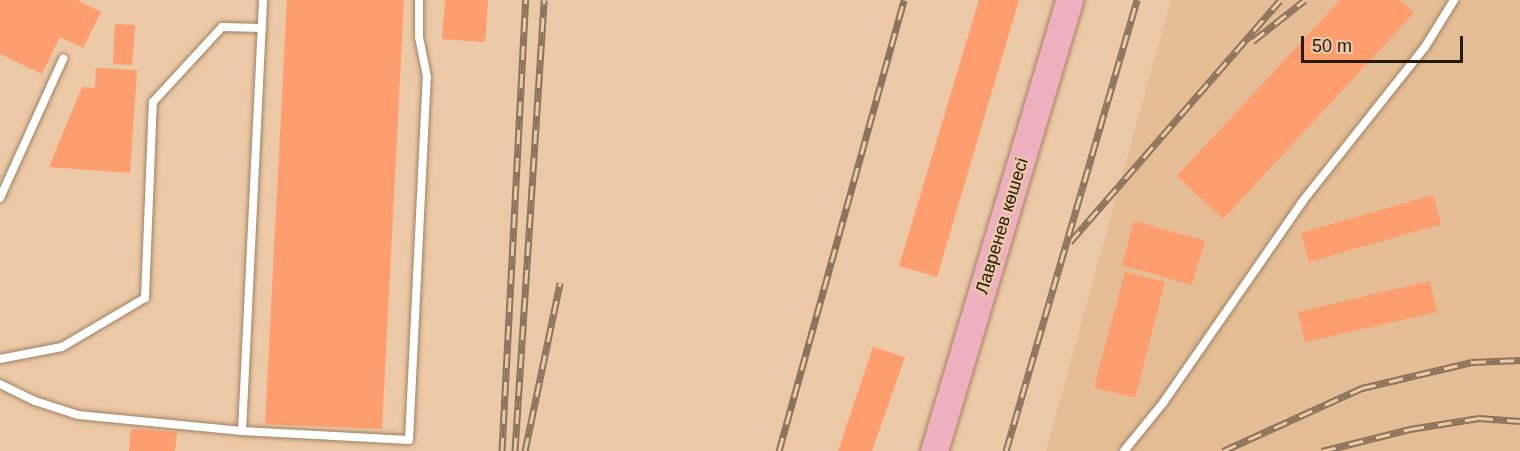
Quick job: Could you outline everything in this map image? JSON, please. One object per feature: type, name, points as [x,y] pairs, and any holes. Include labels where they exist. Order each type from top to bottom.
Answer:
[{"type":"main road","name":"Лавренев көшесі","points":[[934,451],[1069,0]]},
{"type":"lane","points":[[242,431],[263,0]]},
{"type":"lane","points":[[0,384],[35,401],[78,414],[242,431],[409,440],[427,77],[419,37],[419,0]]},
{"type":"lane","points":[[1124,451],[1163,403],[1302,202],[1425,47],[1454,0]]},
{"type":"lane","points":[[0,359],[62,347],[145,298],[153,102],[222,27],[262,28]]},
{"type":"lane","points":[[0,198],[63,59]]},
{"type":"shaded area","points":[[1171,0],[1520,0],[1520,451],[1046,451]]},
{"type":"building","points":[[0,0],[77,0],[101,12],[83,48],[60,37],[42,74],[0,54]]},
{"type":"building","points":[[287,0],[404,0],[382,429],[265,424]]},
{"type":"building","points":[[445,0],[488,0],[485,42],[442,39]]},
{"type":"building","points":[[979,0],[1019,0],[937,277],[899,266]]},
{"type":"building","points":[[1340,0],[1400,0],[1414,13],[1223,219],[1177,176]]},
{"type":"building","points":[[115,24],[135,25],[132,65],[113,64]]},
{"type":"building","points":[[96,68],[137,70],[130,173],[49,167],[82,87],[95,88]]},
{"type":"building","points":[[1433,195],[1441,224],[1309,262],[1301,233]]},
{"type":"building","points":[[1134,221],[1205,241],[1192,285],[1122,265]]},
{"type":"building","points":[[1125,272],[1165,282],[1135,398],[1094,387]]},
{"type":"building","points":[[1430,281],[1437,312],[1305,342],[1298,312]]},
{"type":"building","points":[[873,347],[905,357],[872,451],[838,451]]},
{"type":"building","points":[[131,429],[177,432],[175,451],[129,451]]},
{"type":"railway","points":[[502,451],[526,0]]},
{"type":"railway","points":[[515,451],[544,0]]},
{"type":"railway","points":[[779,451],[904,0]]},
{"type":"railway","points":[[1006,451],[1137,0]]},
{"type":"railway","points":[[1070,242],[1280,0]]},
{"type":"railway","points":[[1253,41],[1305,0]]},
{"type":"railway","points":[[525,451],[560,283]]},
{"type":"railway","points":[[1223,451],[1362,388],[1472,362],[1520,360]]},
{"type":"railway","points":[[1322,451],[1410,429],[1479,418],[1520,421]]}]
